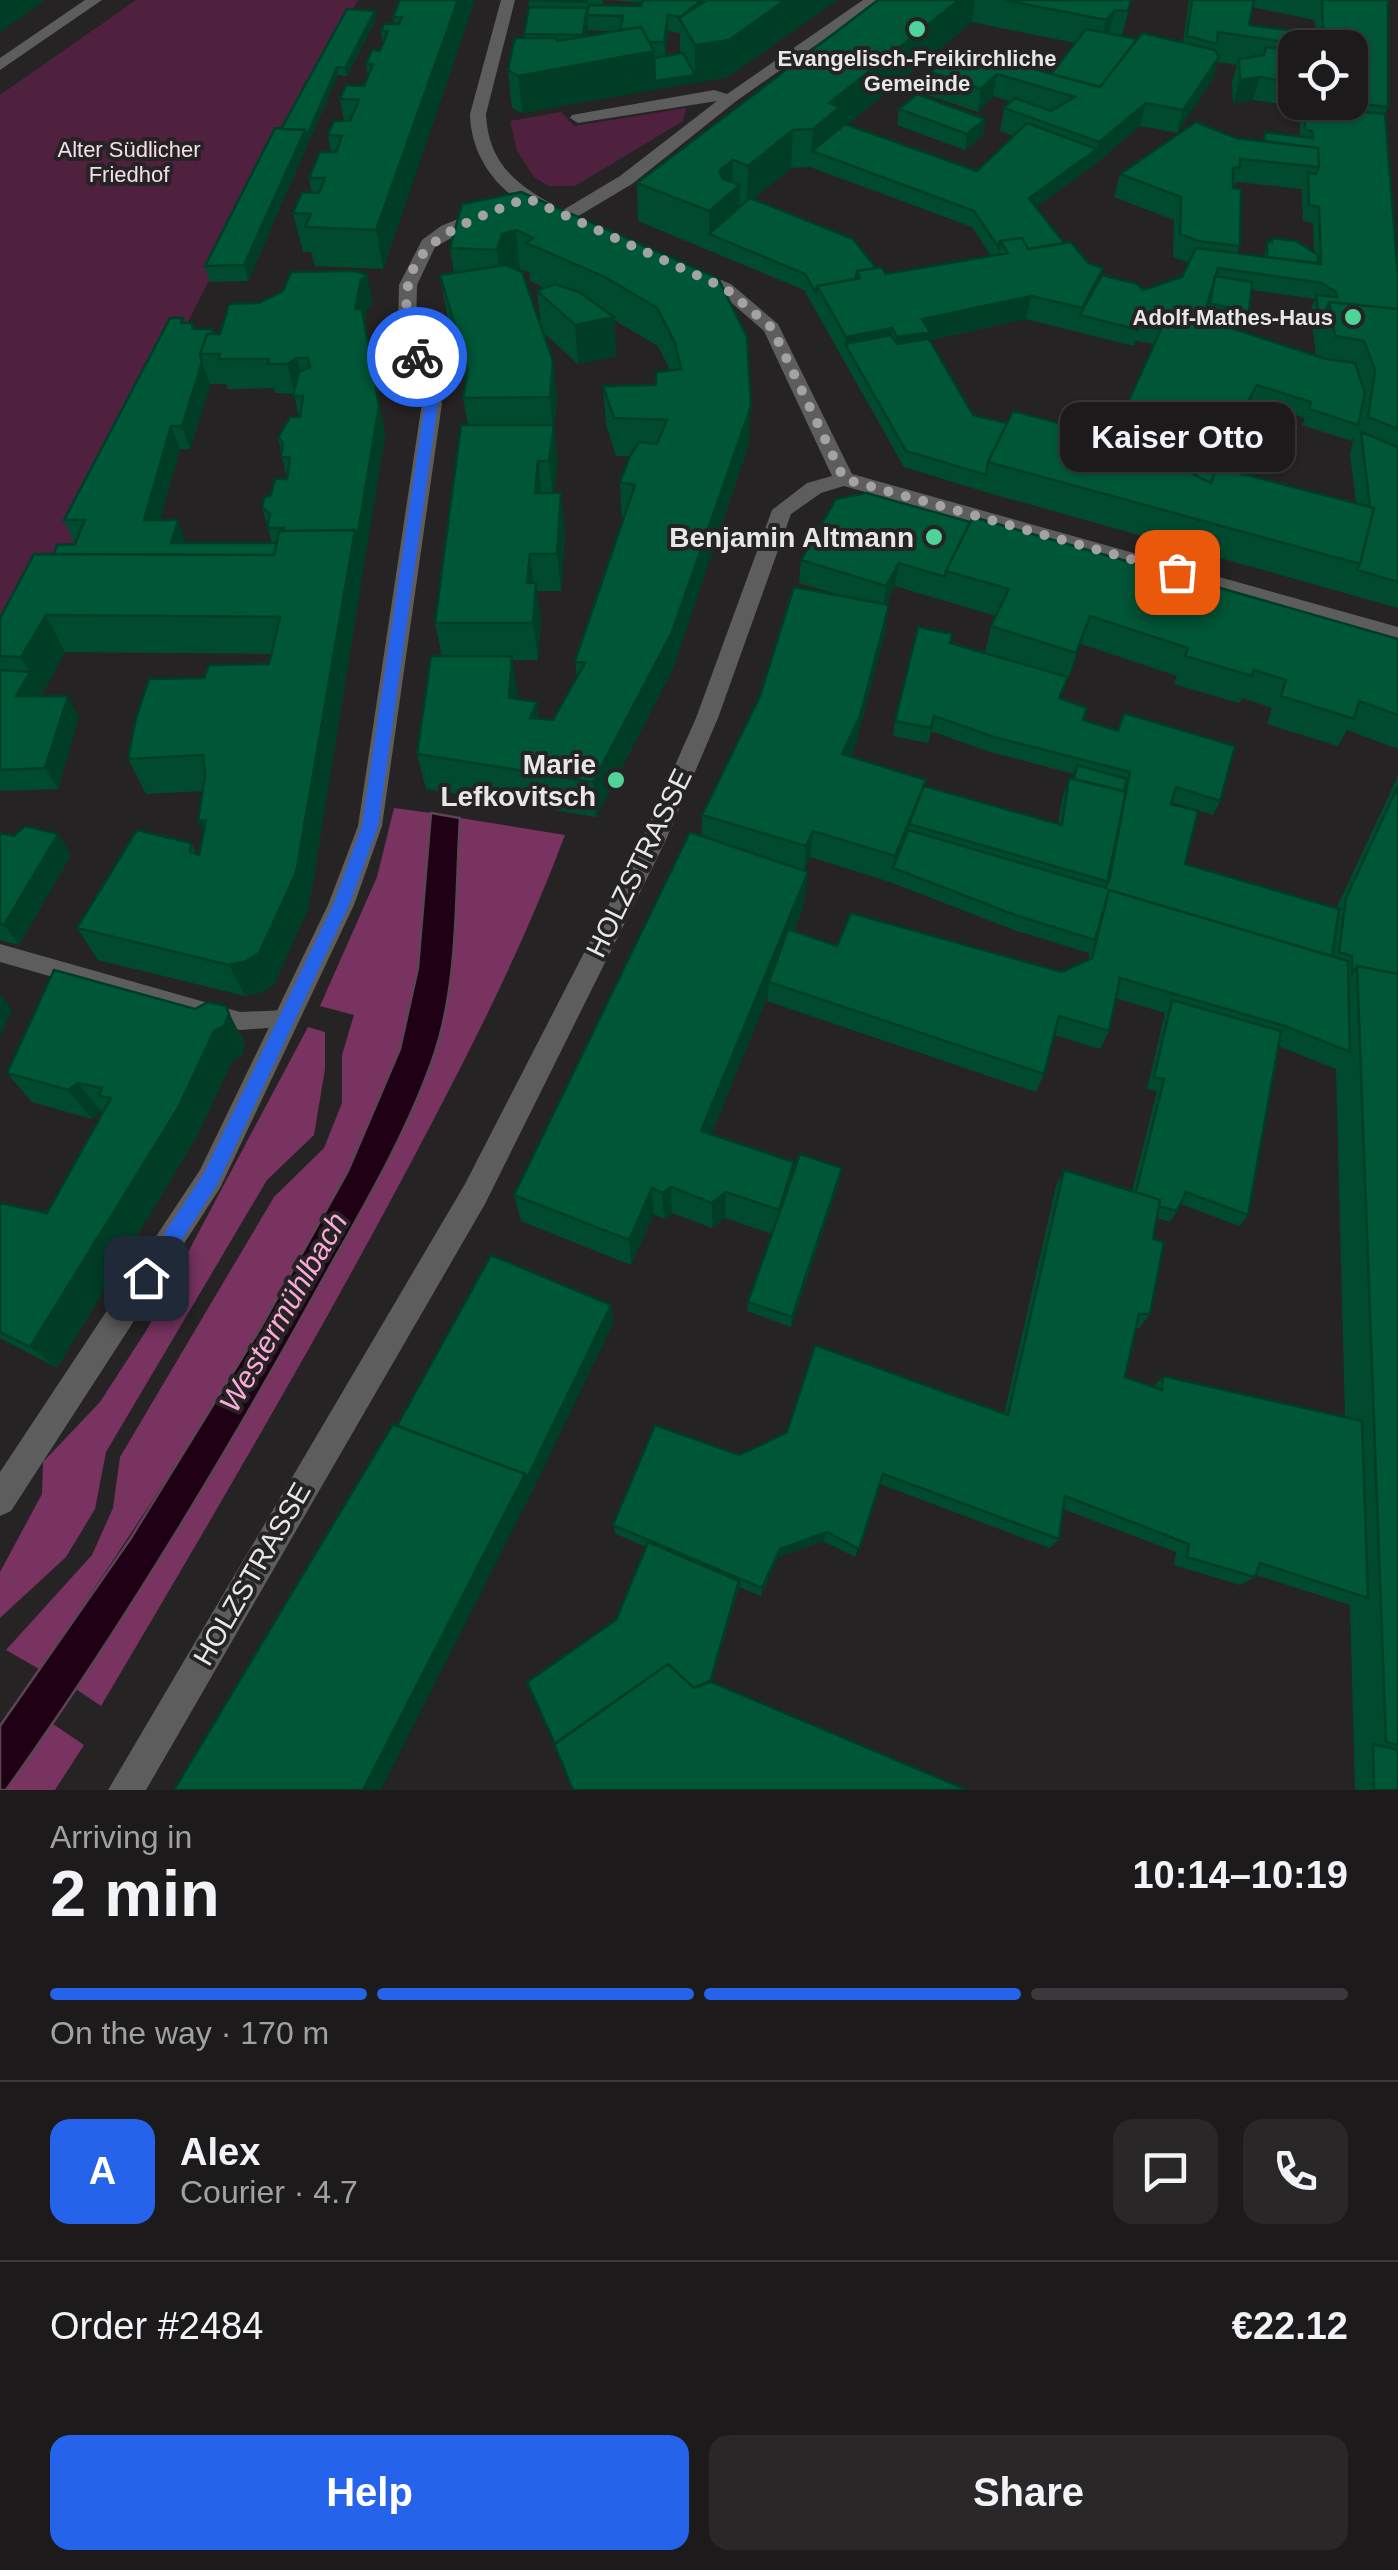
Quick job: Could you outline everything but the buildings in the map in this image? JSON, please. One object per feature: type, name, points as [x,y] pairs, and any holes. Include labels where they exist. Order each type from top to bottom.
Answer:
[{"type":"street","points":[[0,64],[95,0]]},
{"type":"street","points":[[508,0],[478,114],[477,133],[483,154],[496,174],[527,198],[590,228]]},
{"type":"street","points":[[564,217],[626,180],[730,100],[872,0]]},
{"type":"street","points":[[578,118],[714,95],[730,100]]},
{"type":"street","points":[[0,1500],[210,1179],[341,905],[370,826],[432,402],[407,329],[408,285],[428,244],[448,230],[527,198]]},
{"type":"street","points":[[676,266],[725,288],[772,328],[844,479],[1398,634]]},
{"type":"street","name":"HOLZSTRASSE","points":[[126,1790],[476,1194],[653,842],[707,718],[782,510],[814,488],[844,479]]},
{"type":"lane","points":[[0,953],[240,1021],[287,1019]]},
{"type":"green space","name":"Alter Südlicher Friedhof","points":[[136,0],[358,0],[295,110],[0,695],[0,95]]},
{"type":"green space","points":[[686,108],[683,121],[575,186],[549,186],[534,177],[517,151],[510,121],[561,112],[574,126]]},
{"type":"shaded area","points":[[394,808],[431,813],[414,989],[393,1072],[330,1204],[241,1359],[39,1669],[6,1650],[92,1555],[113,1508],[120,1457],[274,1197],[324,1148],[342,1103],[342,1055],[354,1015],[320,1006],[377,877]]},
{"type":"shaded area","points":[[460,818],[565,835],[504,979],[410,1165],[281,1398],[101,1706],[76,1689],[263,1385],[382,1172],[422,1087],[448,1000]]},
{"type":"shaded area","points":[[308,1027],[325,1032],[325,1069],[314,1135],[267,1180],[106,1452],[95,1509],[66,1557],[0,1618],[0,1572],[42,1494],[43,1462],[100,1402],[146,1331]]},
{"type":"shaded area","points":[[53,1724],[84,1745],[55,1790],[6,1790]]},
{"type":"water","name":"Westermühlbach","points":[[431,813],[460,818],[454,939],[441,1029],[408,1119],[205,1485],[89,1670],[6,1790],[0,1790],[0,1726],[131,1538],[260,1329],[348,1171],[400,1049],[418,968]]},
{"type":"way so far","points":[[417,357],[405,309],[408,285],[428,244],[448,230],[527,198],[725,288],[772,328],[844,479],[1177,572]]},
{"type":"place","name":"Evangelisch-Freikirchliche Gemeinde","points":[[917,29]]},
{"type":"place","name":"Adolf-Mathes-Haus","points":[[1353,317]]},
{"type":"place","name":"Benjamin Altmann","points":[[934,537]]},
{"type":"place","name":"Kaiser Otto","points":[[1177,572]]},
{"type":"place","name":"Marie Lefkovitsch","points":[[616,780]]},
{"type":"route","points":[[146,1278],[210,1179],[341,905],[370,826],[432,402],[417,357]]}]
